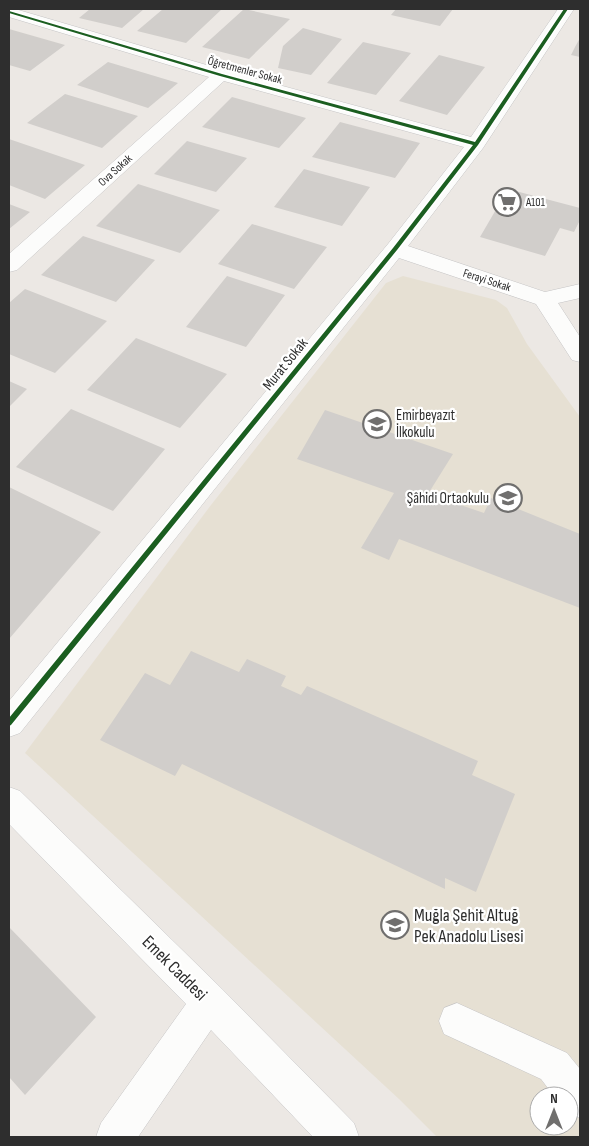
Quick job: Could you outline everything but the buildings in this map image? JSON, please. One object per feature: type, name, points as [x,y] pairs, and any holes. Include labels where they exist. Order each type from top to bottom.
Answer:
[{"type":"street","name":"Murat Sokak","points":[[9,723],[395,249],[476,144],[566,9]]},
{"type":"street","name":"Öğretmenler Sokak","points":[[9,12],[221,75],[476,144]]},
{"type":"street","name":"Ova Sokak","points":[[9,265],[221,75]]},
{"type":"street","name":"Ferayi Sokak","points":[[395,249],[544,299]]},
{"type":"street","points":[[580,291],[544,299],[580,354]]},
{"type":"street","name":"Emek Caddesi","points":[[9,802],[209,1002],[340,1137]]},
{"type":"street","points":[[115,1137],[209,1002]]},
{"type":"street","points":[[457,1020],[554,1066],[580,1098]]},
{"type":"shaded area","name":"Muğla Şehit Altuğ Pek Anadolu Lisesi","points":[[403,276],[496,300],[507,308],[527,344],[580,417],[580,1137],[437,1137],[399,1099],[25,753],[211,505],[386,283]]},
{"type":"cycle path","points":[[9,723],[395,249],[476,144],[566,9]]},
{"type":"cycle path","points":[[9,12],[221,75],[476,144]]},
{"type":"place","name":"A101","points":[[507,202]]},
{"type":"place","name":"Emirbeyazıt İlkokulu","points":[[377,424]]},
{"type":"place","name":"Şâhidi Ortaokulu","points":[[508,498]]},
{"type":"place","name":"Muğla Şehit Altuğ Pek Anadolu Lisesi","points":[[395,925]]}]
